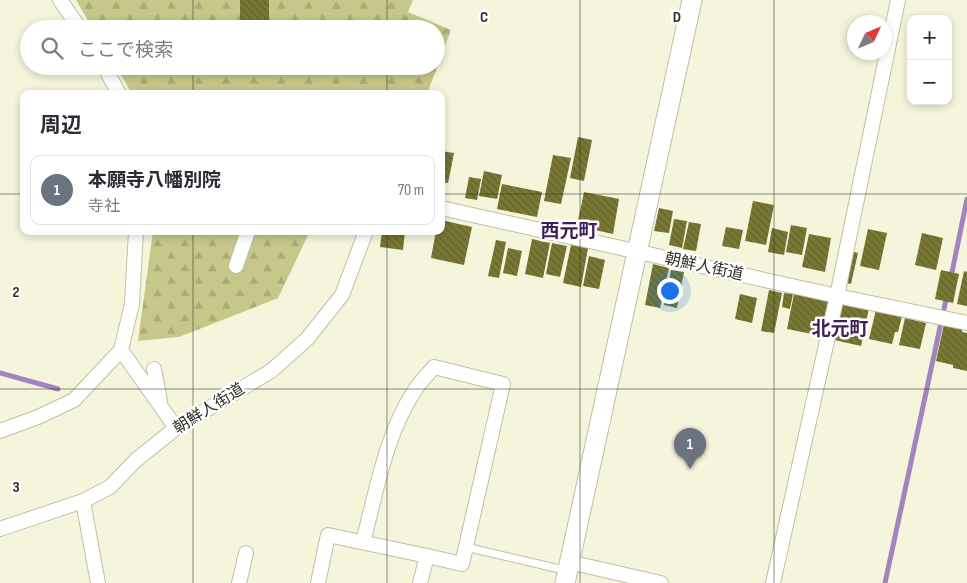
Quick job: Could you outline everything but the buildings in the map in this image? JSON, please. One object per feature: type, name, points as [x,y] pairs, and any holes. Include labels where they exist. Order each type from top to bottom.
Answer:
[{"type":"street","points":[[60,0],[74,20]]},
{"type":"street","points":[[662,583],[567,572],[692,0]]},
{"type":"street","points":[[773,583],[837,296],[898,0]]},
{"type":"street","points":[[109,75],[117,90]]},
{"type":"street","name":"朝鮮人街道","points":[[445,209],[967,323]]},
{"type":"street","points":[[0,431],[38,417],[74,400],[120,350],[132,304],[136,235]]},
{"type":"street","points":[[236,266],[247,235]]},
{"type":"street","name":"朝鮮人街道","points":[[0,529],[83,501],[110,487],[136,460],[176,428],[271,371],[307,339],[342,295],[364,235]]},
{"type":"street","points":[[120,350],[176,428]]},
{"type":"street","points":[[318,583],[328,535],[462,564],[503,384],[434,367],[415,390],[398,420],[386,455],[363,542]]},
{"type":"street","points":[[154,369],[162,406]]},
{"type":"street","points":[[83,501],[98,583]]},
{"type":"street","points":[[239,583],[246,554]]},
{"type":"street","points":[[420,583],[426,556]]},
{"type":"lane","points":[[466,547],[567,572]]},
{"type":"green space","points":[[76,0],[413,0],[408,12],[427,20],[88,20]]},
{"type":"green space","points":[[445,27],[451,30],[445,46]]},
{"type":"green space","points":[[121,75],[434,75],[428,90],[130,90]]},
{"type":"green space","points":[[152,235],[308,235],[278,298],[179,337],[138,341]]},
{"type":"waterway","points":[[951,277],[967,199]]},
{"type":"waterway","points":[[885,583],[947,295]]},
{"type":"waterway","points":[[0,373],[58,389]]},
{"type":"place","name":"本願寺八幡別院","points":[[690,469]]},
{"type":"district","name":"西元町","points":[[569,231]]},
{"type":"district","name":"北元町","points":[[840,329]]}]
